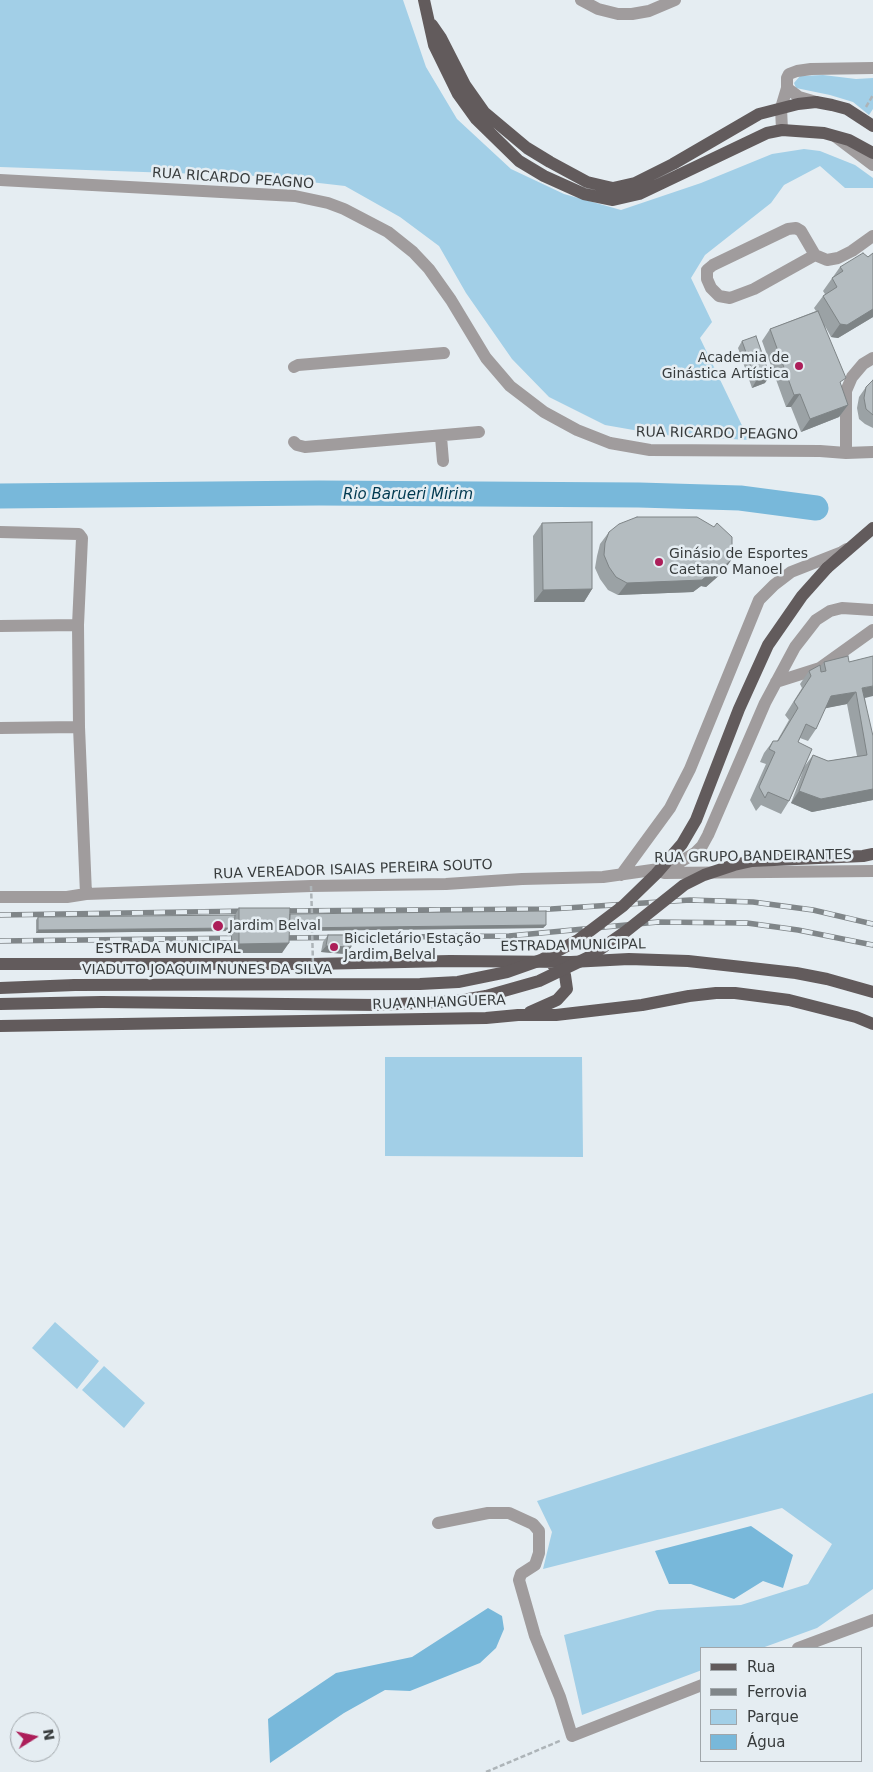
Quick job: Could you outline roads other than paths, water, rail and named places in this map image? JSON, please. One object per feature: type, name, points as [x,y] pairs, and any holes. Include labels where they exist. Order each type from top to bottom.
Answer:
[{"type":"main road","points":[[424,0],[434,45],[458,94],[476,119],[519,161],[544,176],[584,194],[613,200],[639,194],[767,133],[782,130],[818,132],[849,140],[873,153]]},
{"type":"main road","points":[[430,21],[465,85],[484,112],[527,148],[587,182],[613,188],[635,183],[673,164],[759,114],[781,108],[816,102],[847,109],[873,126]]},
{"type":"main road","name":"VIADUTO JOAQUIM NUNES DA SILVA","points":[[0,988],[420,984],[458,982],[507,972],[541,960],[578,940],[610,917],[672,857],[689,833],[739,709],[768,645],[802,596],[828,568],[873,528]]},
{"type":"main road","points":[[0,1004],[102,1002],[378,1005],[457,1001],[486,996],[538,981],[568,968],[589,957],[625,932],[684,885],[712,872],[752,861],[873,854]]},
{"type":"main road","name":"ESTRADA MUNICIPAL","points":[[0,964],[314,964],[450,961],[550,962],[629,959],[688,961],[804,975],[827,979],[873,992]]},
{"type":"main road","points":[[518,1015],[549,1004],[564,995],[567,989],[565,975],[550,962]]},
{"type":"main road","name":"RUA ANHANGUERA","points":[[0,1026],[486,1018],[518,1015],[556,1015],[642,1005],[688,996],[735,993],[789,1000],[856,1017],[873,1024]]},
{"type":"street","points":[[581,0],[598,9],[618,14],[632,14],[649,11],[675,0]]},
{"type":"street","points":[[782,130],[781,108],[789,74],[797,71],[873,68]]},
{"type":"street","points":[[787,88],[799,97],[816,102]]},
{"type":"street","points":[[836,137],[873,165]]},
{"type":"street","name":"RUA RICARDO PEAGNO","points":[[0,180],[288,195],[328,203],[374,224],[401,241],[429,269],[451,300],[486,358],[510,386],[544,412],[577,430],[610,443],[650,450],[846,454],[873,452]]},
{"type":"street","points":[[815,255],[754,288],[730,298],[719,296],[711,288],[707,280],[707,270],[713,265],[788,229],[796,228],[801,232],[815,255],[827,260],[838,258],[852,251],[873,236]]},
{"type":"street","points":[[294,367],[298,365],[444,353]]},
{"type":"street","points":[[846,454],[846,392],[852,377],[863,364],[873,358]]},
{"type":"street","points":[[294,442],[305,448],[479,432]]},
{"type":"street","points":[[441,436],[443,461]]},
{"type":"street","points":[[0,532],[81,535],[78,625],[79,727],[86,894]]},
{"type":"street","points":[[621,875],[670,808],[690,769],[759,600],[774,584],[791,572],[842,552],[859,540]]},
{"type":"street","name":"RUA VEREADOR ISAIAS PEREIRA SOUTO","points":[[0,897],[67,897],[86,894],[311,886],[446,884],[522,879],[603,877],[675,865],[690,857],[702,846],[728,792],[764,703],[795,646],[816,620],[830,611],[842,608],[873,610]]},
{"type":"street","points":[[0,626],[78,625]]},
{"type":"street","points":[[776,682],[820,668],[873,630]]},
{"type":"street","points":[[0,728],[79,727]]},
{"type":"street","name":"RUA GRUPO BANDEIRANTES","points":[[634,873],[873,871]]},
{"type":"street","points":[[438,1523],[488,1514],[509,1514],[533,1524],[539,1531],[539,1553],[535,1565],[521,1574],[519,1580],[535,1636],[560,1697],[572,1736],[700,1686]]},
{"type":"street","points":[[801,1647],[873,1620]]},
{"type":"water","points":[[751,1526],[793,1555],[783,1588],[763,1581],[734,1599],[691,1584],[669,1584],[655,1551]]},
{"type":"water","points":[[488,1608],[502,1616],[504,1629],[496,1648],[480,1663],[410,1691],[385,1690],[344,1713],[270,1763],[268,1719],[336,1673],[412,1657]]},
{"type":"waterway","name":"Rio Barueri Mirim","points":[[0,496],[319,493],[639,495],[740,498],[816,508]]},
{"type":"railway","points":[[275,911],[551,909],[690,900],[753,902],[813,910],[873,924]]},
{"type":"railway","points":[[0,915],[250,911]]},
{"type":"railway","points":[[275,938],[509,936],[658,922],[747,923],[798,930],[873,945]]},
{"type":"railway","points":[[0,941],[245,938]]},
{"type":"place","name":"Academia de Ginástica Artística","points":[[799,366]]},
{"type":"place","name":"Ginásio de Esportes Caetano Manoel","points":[[659,562]]},
{"type":"place","name":"Jardim Belval","points":[[218,926]]},
{"type":"place","name":"Bicicletário Estação Jardim Belval","points":[[334,947]]}]
